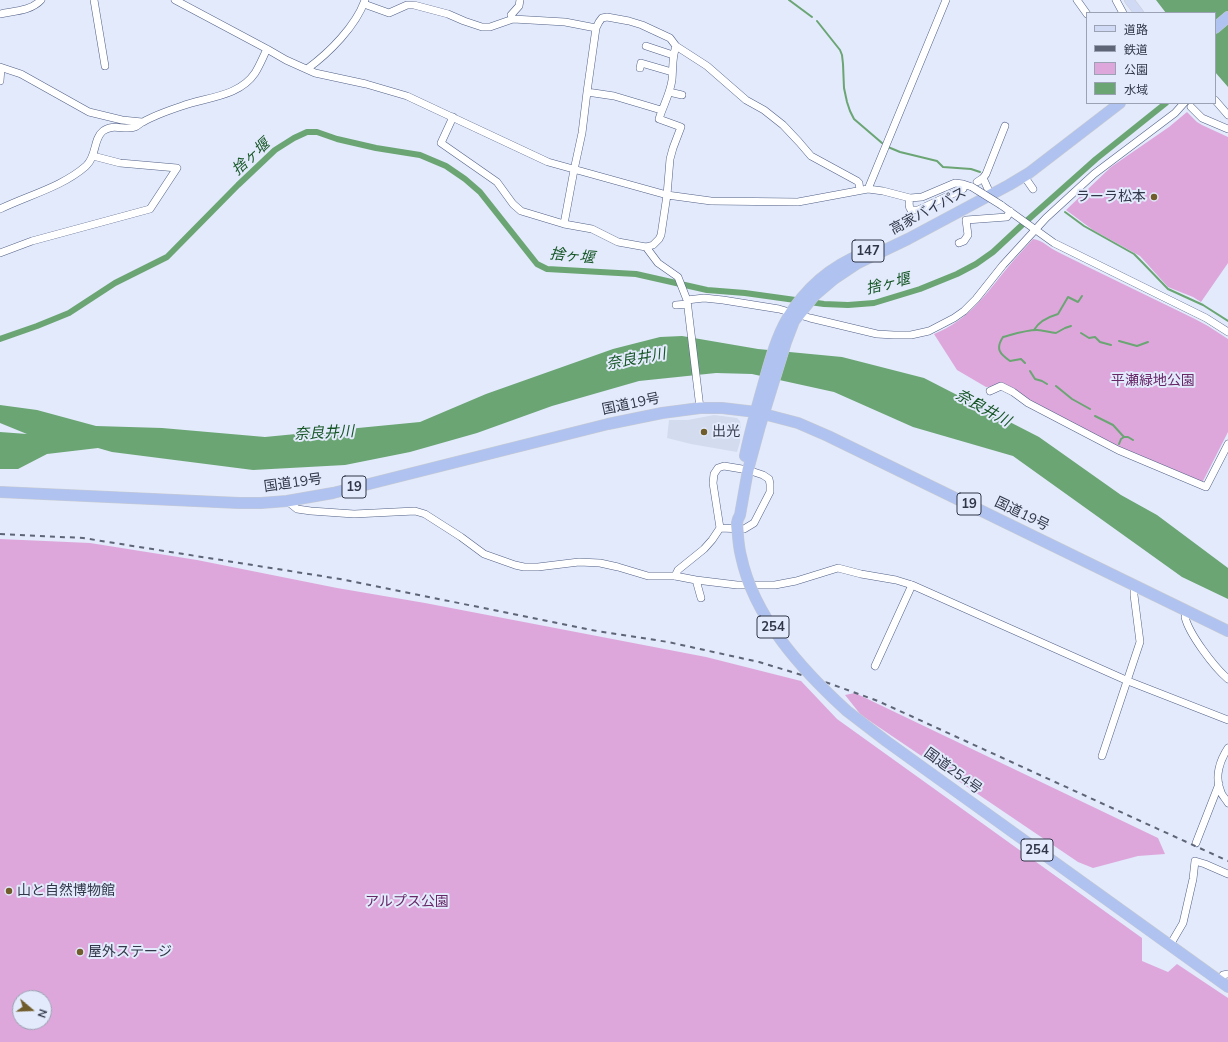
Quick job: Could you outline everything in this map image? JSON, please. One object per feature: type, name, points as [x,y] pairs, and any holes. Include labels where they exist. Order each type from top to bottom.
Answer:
[{"type":"highway","points":[[1216,27],[1228,17]]},
{"type":"highway","name":"高家バイパス","points":[[761,408],[795,314],[824,275],[838,266],[915,228],[998,184],[1035,160],[1108,104]]},
{"type":"highway","name":"高家バイパス","points":[[809,295],[858,263],[921,232],[1024,176],[1119,104]]},
{"type":"highway","name":"国道19号","points":[[0,492],[240,503],[287,501],[333,493],[608,424],[662,412],[700,408],[761,408],[774,416],[798,423],[828,436],[1228,631]]},
{"type":"highway","name":"国道254号","points":[[761,408],[737,496],[735,514],[738,521],[740,556],[751,589],[777,633],[796,658],[818,683],[847,711],[886,741],[1228,987]]},
{"type":"main road","points":[[1129,0],[1138,12]]},
{"type":"street","points":[[0,14],[30,8],[41,0]]},
{"type":"street","points":[[94,0],[105,66]]},
{"type":"street","points":[[175,0],[286,60],[315,73],[366,84],[406,96],[548,162],[667,195],[711,201],[798,202],[864,190],[883,190],[910,198],[922,197],[955,183],[963,184],[977,182],[986,174],[1005,126]]},
{"type":"street","points":[[514,19],[511,15],[519,6],[520,0]]},
{"type":"street","points":[[864,190],[946,0]]},
{"type":"street","points":[[1077,0],[1086,13]]},
{"type":"street","points":[[1116,0],[1122,12]]},
{"type":"street","points":[[307,69],[323,57],[348,30],[364,2],[389,13],[407,5],[414,5],[448,14],[482,27],[490,27],[514,19],[565,22],[596,28]]},
{"type":"street","points":[[564,224],[582,133],[596,28],[602,18],[607,17],[642,25],[670,38],[676,46],[707,66],[746,100],[769,114],[799,142],[811,156],[857,180],[864,190]]},
{"type":"street","points":[[646,46],[673,55]]},
{"type":"street","points":[[453,117],[441,143],[497,182],[513,204],[521,211],[564,224],[592,229],[618,242],[646,247],[653,245],[661,235],[672,154],[681,126],[659,119],[661,110],[669,92],[673,55],[676,46]]},
{"type":"street","points":[[0,209],[65,181],[87,165],[93,156],[97,142],[103,131],[115,127],[128,129],[136,127],[142,122],[183,105],[235,90],[246,83],[254,74],[267,49]]},
{"type":"street","points":[[640,68],[641,63],[672,72]]},
{"type":"street","points":[[0,80],[1,68],[21,74],[89,112],[122,120],[142,122]]},
{"type":"street","points":[[587,92],[614,96],[661,110]]},
{"type":"street","points":[[669,92],[682,95]]},
{"type":"street","points":[[1216,101],[1228,115]]},
{"type":"street","points":[[676,305],[687,304],[704,298],[779,309],[877,334],[894,336],[911,335],[929,331],[964,311],[976,299],[1033,228],[1094,174],[1175,113],[1188,105],[1202,118],[1228,129]]},
{"type":"street","points":[[0,253],[32,241],[150,209],[177,168],[120,163],[93,156]]},
{"type":"street","points":[[1024,176],[1033,190]]},
{"type":"street","points":[[977,182],[988,189]]},
{"type":"street","points":[[977,182],[1001,205],[1054,243],[1206,318],[1228,332]]},
{"type":"street","points":[[910,198],[908,205],[909,208],[911,210],[918,210],[963,189]]},
{"type":"street","points":[[959,244],[964,241],[968,235],[966,220],[1007,217],[1010,211]]},
{"type":"street","points":[[646,247],[658,263],[678,277],[687,304],[700,408]]},
{"type":"street","points":[[990,391],[1001,386],[1007,388],[1028,403],[1118,450],[1206,487],[1228,444]]},
{"type":"street","points":[[675,576],[678,570],[704,549],[720,528],[713,483],[714,474],[718,468],[724,466],[745,470],[763,474],[769,479],[770,492],[754,523],[744,529],[720,528]]},
{"type":"street","points":[[287,501],[297,509],[311,511],[354,514],[420,512],[461,537],[484,554],[524,567],[538,567],[579,562],[600,563],[648,576],[675,576],[737,585],[775,585],[796,581],[838,568],[896,580],[912,585],[1128,681],[1228,720]]},
{"type":"street","points":[[696,580],[701,598]]},
{"type":"street","points":[[875,666],[912,585]]},
{"type":"street","points":[[1102,756],[1140,642],[1134,595],[1136,586]]},
{"type":"street","points":[[1188,611],[1185,616],[1189,627],[1209,658],[1220,672],[1228,679]]},
{"type":"street","points":[[1228,748],[1222,757],[1218,771],[1221,792],[1228,803]]},
{"type":"street","points":[[1196,843],[1219,784]]},
{"type":"street","points":[[1173,940],[1183,923],[1193,879],[1195,861],[1228,874]]},
{"type":"street","points":[[1219,981],[1223,975],[1228,974]]},
{"type":"shaded area","name":"出光","points":[[714,415],[737,418],[740,421],[740,442],[737,452],[667,438],[669,420],[688,420]]},
{"type":"green space","name":"ラーラ松本","points":[[1187,112],[1197,122],[1228,137],[1228,263],[1201,302],[1193,297],[1168,287],[1140,256],[1093,230],[1066,210],[1111,167],[1169,127]]},
{"type":"green space","name":"平瀬緑地公園","points":[[1033,239],[1040,241],[1065,256],[1195,319],[1228,339],[1228,432],[1202,483],[1168,467],[1125,451],[1034,405],[1015,389],[1009,386],[986,387],[957,370],[934,334],[957,322],[976,306]]},
{"type":"green space","name":"アルプス公園","points":[[0,539],[90,543],[197,560],[337,588],[425,603],[706,657],[801,681],[837,719],[1142,938],[1142,961],[1168,972],[1177,964],[1228,998],[1228,1042],[0,1042]]},
{"type":"green space","points":[[855,693],[1158,838],[1165,854],[1138,856],[1093,868],[1078,862],[861,715],[845,695]]},
{"type":"water","points":[[1156,0],[1228,0],[1228,87],[1216,73],[1216,12],[1165,12]]},
{"type":"water","name":"奈良井川","points":[[682,336],[758,349],[842,357],[924,378],[1039,437],[1121,495],[1157,515],[1228,568],[1228,599],[1182,577],[1013,456],[913,427],[834,392],[752,374],[716,373],[639,381],[552,406],[477,433],[410,452],[345,465],[253,470],[112,452],[98,448],[47,454],[18,469],[0,469],[0,432],[27,434],[0,423],[0,405],[37,410],[96,426],[162,428],[265,437],[420,422],[486,394],[613,349],[660,337]]},
{"type":"waterway","points":[[789,0],[812,17]]},
{"type":"waterway","points":[[817,21],[840,50],[842,55],[844,88],[847,102],[854,119],[882,143]]},
{"type":"waterway","name":"捨ヶ堰","points":[[0,339],[69,313],[115,283],[167,257],[275,150],[307,132],[317,132],[337,139],[376,148],[420,155],[446,166],[465,179],[480,192],[537,264],[547,269],[636,274],[707,290],[745,293],[824,304],[848,305],[874,303],[920,289],[957,274],[976,264],[993,252],[1096,159],[1165,104]]},
{"type":"waterway","points":[[888,147],[900,152],[937,161],[943,167],[971,169],[980,172]]},
{"type":"waterway","points":[[1065,212],[1084,226],[1134,254],[1168,289],[1203,305],[1228,321]]},
{"type":"waterway","points":[[1034,330],[1038,324],[1051,316],[1058,314],[1068,297],[1078,302],[1082,296]]},
{"type":"waterway","points":[[1025,363],[1021,359],[1010,361],[1001,353],[999,345],[1003,337],[1033,330],[1056,333],[1071,326]]},
{"type":"waterway","points":[[1081,333],[1089,338],[1095,337],[1100,342],[1111,345]]},
{"type":"waterway","points":[[1119,341],[1137,346],[1148,342]]},
{"type":"waterway","points":[[1030,371],[1035,379],[1047,384]]},
{"type":"waterway","points":[[1056,386],[1072,399],[1090,409]]},
{"type":"waterway","points":[[1095,416],[1113,425],[1124,437],[1121,439],[1119,444]]},
{"type":"waterway","points":[[1124,437],[1128,437],[1133,440]]},
{"type":"railway","points":[[0,534],[83,538],[340,579],[597,631],[668,642],[759,662],[828,683],[878,701],[1228,861]]},
{"type":"place","name":"ラーラ松本","points":[[1154,197]]},
{"type":"place","name":"出光","points":[[704,432]]},
{"type":"place","name":"山と自然博物館","points":[[9,891]]},
{"type":"place","name":"屋外ステージ","points":[[80,952]]}]
